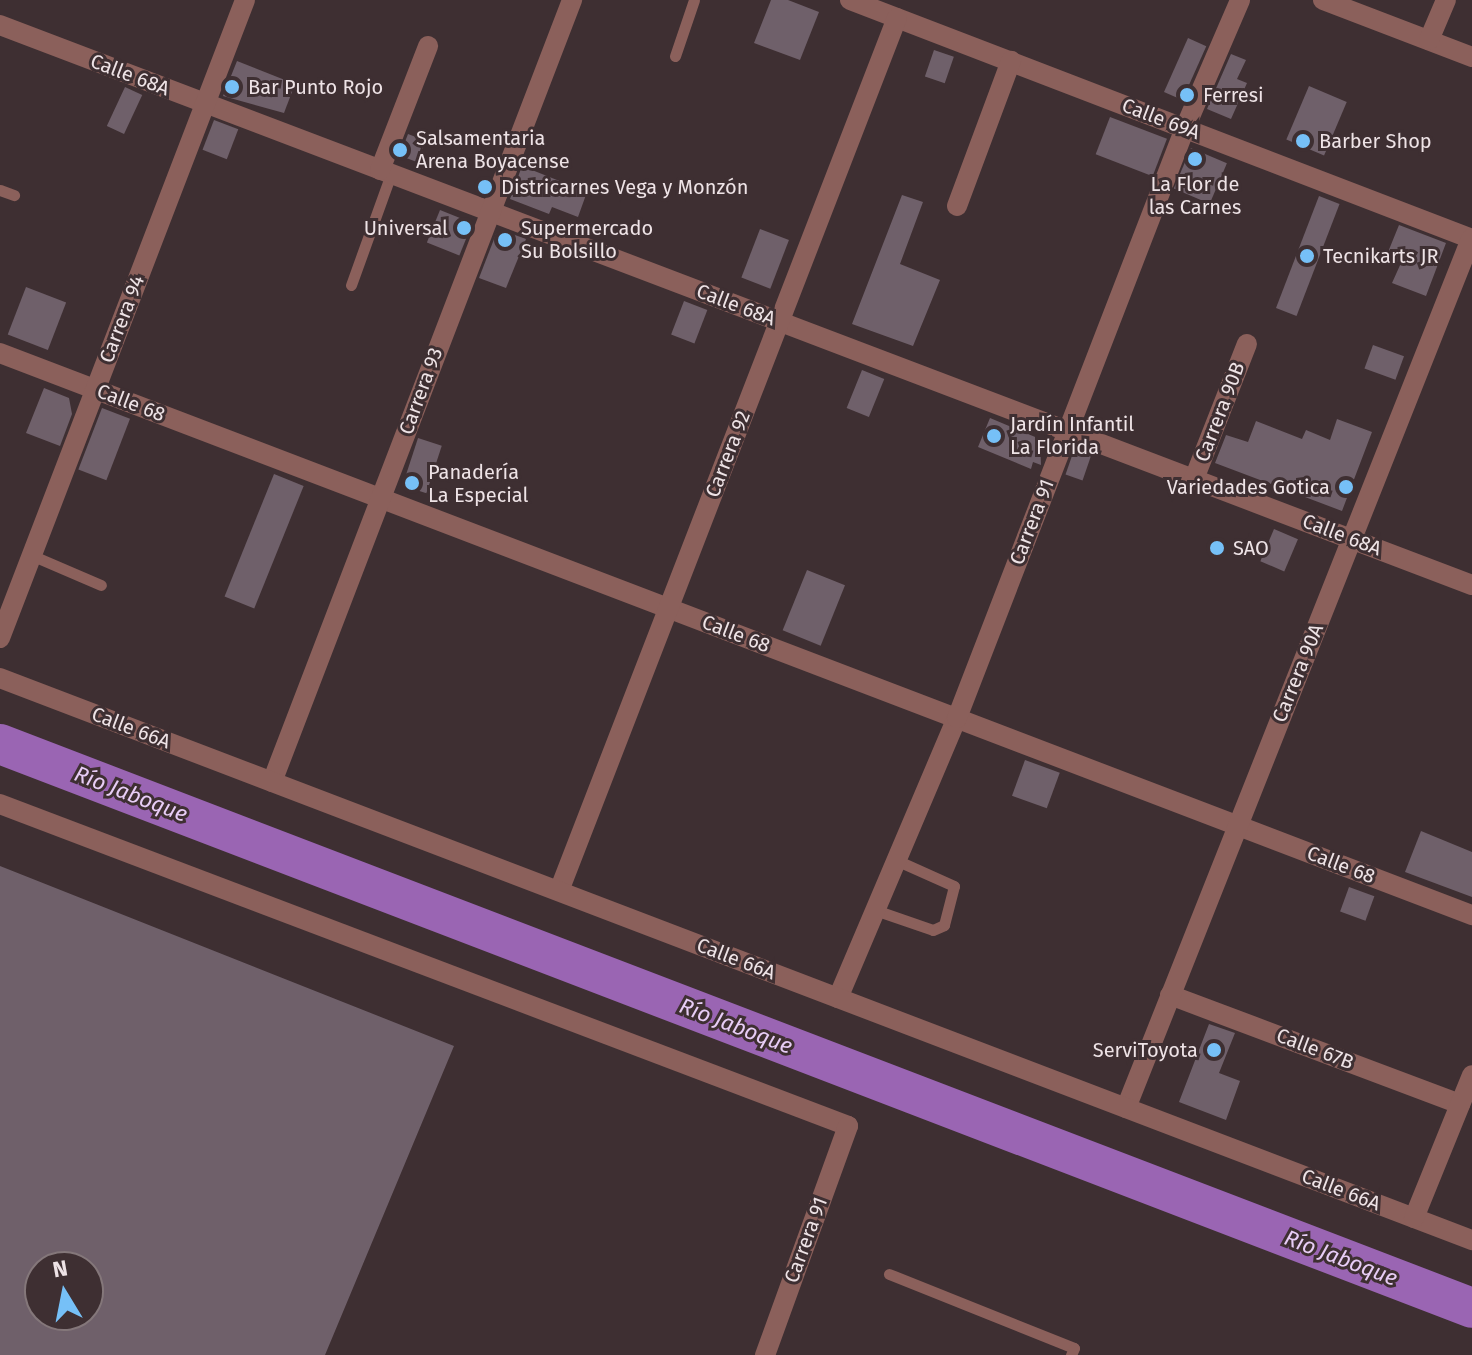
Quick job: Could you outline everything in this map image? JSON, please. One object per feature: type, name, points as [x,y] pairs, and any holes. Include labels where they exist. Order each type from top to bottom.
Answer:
[{"type":"street","name":"Carrera 94","points":[[0,638],[245,0]]},
{"type":"street","name":"Carrera 93","points":[[272,782],[487,211],[572,0]]},
{"type":"street","name":"Calle 69A","points":[[850,0],[1472,239]]},
{"type":"street","name":"Carrera 91","points":[[838,998],[957,718],[1185,128],[1240,0]]},
{"type":"street","points":[[1323,0],[1472,57]]},
{"type":"street","points":[[1429,40],[1446,0]]},
{"type":"street","name":"Carrera 92","points":[[559,891],[897,18]]},
{"type":"street","name":"Calle 68A","points":[[0,25],[1472,585]]},
{"type":"street","points":[[386,172],[428,46]]},
{"type":"street","points":[[957,206],[1011,61]]},
{"type":"street","name":"Carrera 90A","points":[[1126,1108],[1472,239]]},
{"type":"street","name":"Carrera 90B","points":[[1194,479],[1247,344]]},
{"type":"street","name":"Calle 68","points":[[0,353],[1472,915]]},
{"type":"street","name":"Calle 66A","points":[[0,678],[1472,1240]]},
{"type":"street","name":"Carrera 91","points":[[0,804],[848,1126],[765,1355]]},
{"type":"street","name":"Calle 67B","points":[[1170,995],[1460,1104]]},
{"type":"street","points":[[1414,1218],[1472,1075]]},
{"type":"lane","points":[[675,56],[694,0]]},
{"type":"lane","points":[[351,285],[386,172]]},
{"type":"lane","points":[[0,190],[14,195]]},
{"type":"lane","points":[[31,555],[101,585]]},
{"type":"lane","points":[[875,910],[933,930],[944,925],[954,886],[896,860]]},
{"type":"lane","points":[[889,1274],[1074,1348],[1071,1355]]},
{"type":"building","points":[[771,0],[788,0],[819,12],[800,60],[754,43]]},
{"type":"building","points":[[1188,38],[1206,46],[1182,100],[1164,92]]},
{"type":"building","points":[[934,50],[954,57],[945,83],[925,76]]},
{"type":"building","points":[[1231,54],[1246,60],[1237,79],[1247,83],[1231,119],[1207,109]]},
{"type":"building","points":[[237,61],[295,84],[284,113],[223,96]]},
{"type":"building","points":[[1309,86],[1347,102],[1324,155],[1286,139]]},
{"type":"building","points":[[125,87],[142,95],[124,134],[107,126]]},
{"type":"building","points":[[1110,117],[1167,139],[1153,176],[1096,154]]},
{"type":"building","points":[[214,120],[238,129],[227,159],[203,150]]},
{"type":"building","points":[[408,134],[426,141],[417,162],[400,155]]},
{"type":"building","points":[[1191,148],[1227,163],[1210,204],[1174,189]]},
{"type":"building","points":[[522,166],[587,192],[578,217],[552,207],[549,214],[510,199]]},
{"type":"building","points":[[902,195],[923,202],[900,264],[940,280],[913,346],[852,324]]},
{"type":"building","name":"Tecnikarts JR","points":[[1319,196],[1340,204],[1297,316],[1276,308]]},
{"type":"building","points":[[440,210],[472,223],[459,256],[427,242]]},
{"type":"building","points":[[1399,225],[1446,243],[1426,296],[1392,283],[1401,263],[1386,257]]},
{"type":"building","points":[[760,229],[789,240],[770,289],[741,278]]},
{"type":"building","points":[[504,231],[526,239],[506,288],[479,278],[496,234]]},
{"type":"building","points":[[26,287],[66,302],[48,350],[8,335]]},
{"type":"building","points":[[684,301],[707,310],[694,344],[671,335]]},
{"type":"building","points":[[1373,345],[1404,356],[1395,380],[1364,368]]},
{"type":"building","points":[[862,370],[884,379],[869,417],[847,408]]},
{"type":"building","points":[[44,388],[69,398],[72,414],[60,446],[26,433]]},
{"type":"building","points":[[102,408],[130,419],[106,480],[78,470]]},
{"type":"building","points":[[990,418],[1040,439],[1041,465],[1033,462],[1031,469],[978,447]]},
{"type":"building","points":[[1337,419],[1372,432],[1342,511],[1215,463],[1226,435],[1248,442],[1256,421],[1302,439],[1306,430],[1330,440]]},
{"type":"building","points":[[418,438],[442,446],[426,493],[403,486]]},
{"type":"building","points":[[1074,450],[1091,456],[1083,480],[1066,475]]},
{"type":"building","points":[[274,474],[304,486],[254,608],[225,596]]},
{"type":"building","points":[[1274,529],[1298,539],[1284,571],[1260,561]]},
{"type":"building","points":[[807,570],[845,585],[821,646],[783,630]]},
{"type":"building","points":[[1025,760],[1060,773],[1047,808],[1012,796]]},
{"type":"building","points":[[1421,831],[1472,852],[1472,897],[1405,872]]},
{"type":"building","points":[[0,866],[454,1046],[325,1355],[0,1355]]},
{"type":"building","points":[[1349,887],[1374,896],[1365,921],[1340,911]]},
{"type":"building","name":"ServiToyota","points":[[1209,1024],[1235,1033],[1219,1073],[1240,1081],[1226,1120],[1179,1102]]},
{"type":"waterway","name":"Río Jaboque","points":[[0,744],[1472,1308]]},
{"type":"place","name":"Bar Punto Rojo","points":[[232,87]]},
{"type":"place","name":"Ferresi","points":[[1187,95]]},
{"type":"place","name":"Barber Shop","points":[[1303,141]]},
{"type":"place","name":"Salsamentaria Arena Boyacense","points":[[400,150]]},
{"type":"place","name":"La Flor de las Carnes","points":[[1195,159]]},
{"type":"place","name":"Districarnes Vega y Monzón","points":[[485,187]]},
{"type":"place","name":"Universal","points":[[464,228]]},
{"type":"place","name":"Supermercado Su Bolsillo","points":[[505,240]]},
{"type":"place","name":"Tecnikarts JR","points":[[1307,256]]},
{"type":"place","name":"Jardín Infantil La Florida","points":[[994,436]]},
{"type":"place","name":"Panadería La Especial","points":[[412,483]]},
{"type":"place","name":"Variedades Gotica","points":[[1346,487]]},
{"type":"place","name":"SAO","points":[[1217,548]]},
{"type":"place","name":"ServiToyota","points":[[1214,1050]]}]
